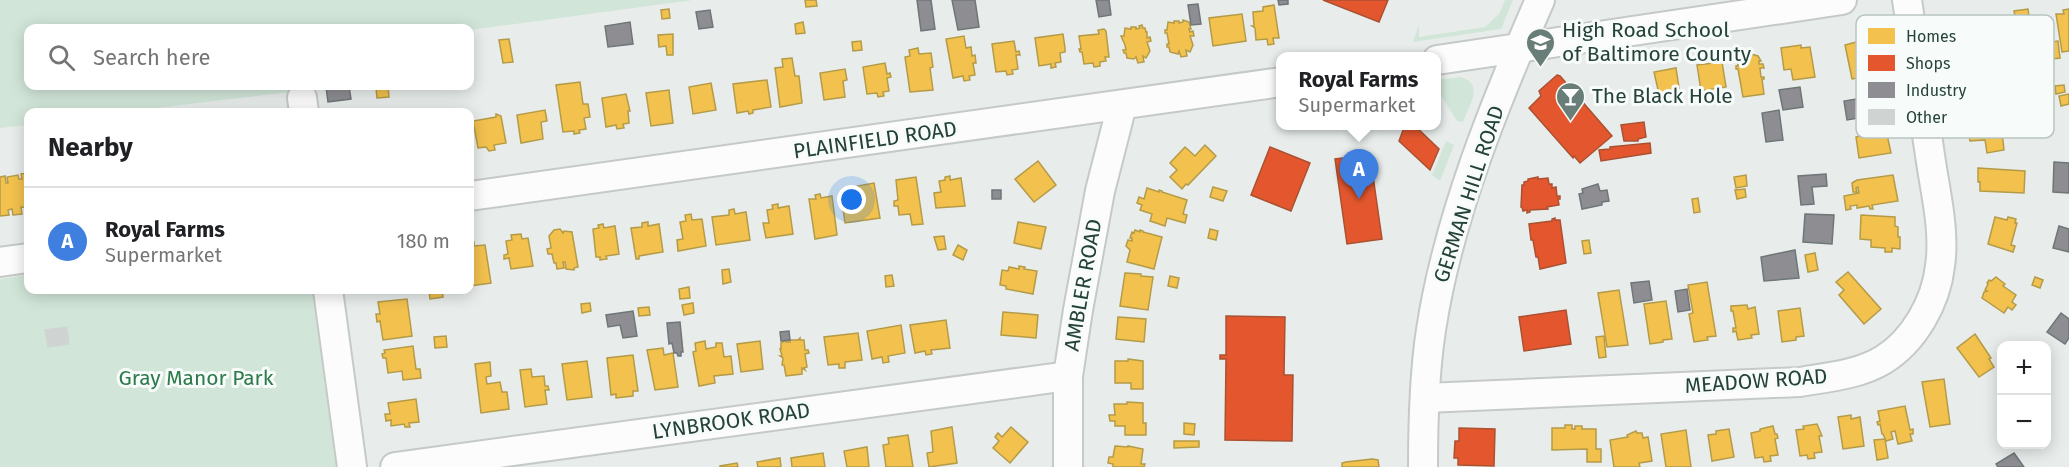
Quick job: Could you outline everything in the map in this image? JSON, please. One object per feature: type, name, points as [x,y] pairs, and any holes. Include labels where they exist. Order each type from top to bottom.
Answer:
[{"type":"street","name":"GERMAN HILL ROAD","points":[[1423,467],[1427,361],[1431,329],[1449,247],[1481,149],[1519,48],[1540,0]]},
{"type":"street","points":[[1441,59],[1842,0]]},
{"type":"street","name":"MEADOW ROAD","points":[[1907,0],[1909,15]]},
{"type":"street","name":"PLAINFIELD ROAD","points":[[474,195],[1276,83]]},
{"type":"street","name":"AMBLER ROAD","points":[[1068,467],[1068,376],[1092,233],[1107,160],[1122,105]]},
{"type":"street","name":"MEADOW ROAD","points":[[1425,398],[1800,382],[1851,373],[1884,358],[1915,329],[1926,310],[1940,267],[1941,238],[1927,138]]},
{"type":"street","points":[[0,262],[24,259]]},
{"type":"street","points":[[329,294],[352,467]]},
{"type":"street","name":"LYNBROOK ROAD","points":[[395,467],[1068,376]]},
{"type":"green space","points":[[0,0],[693,0],[474,29],[474,24],[24,24],[24,90],[306,90],[157,108],[24,108],[24,125],[0,128]]},
{"type":"green space","points":[[1505,0],[1513,0],[1501,29],[1413,42],[1419,24],[1419,37],[1485,27],[1499,14]]},
{"type":"green space","points":[[1461,77],[1472,85],[1473,96],[1463,122],[1457,121],[1441,97],[1441,80]]},
{"type":"green space","points":[[1446,141],[1454,145],[1440,181],[1432,175]]},
{"type":"green space","name":"Gray Manor Park","points":[[24,276],[24,294],[314,294],[337,467],[0,467],[0,279]]},
{"type":"building: Homes","points":[[805,0],[816,0],[817,6],[806,7]]},
{"type":"building: Homes","points":[[1274,5],[1279,38],[1273,38],[1274,44],[1268,45],[1267,39],[1256,40],[1255,28],[1252,26],[1254,26],[1253,12],[1263,11],[1263,7]]},
{"type":"building: Homes","points":[[669,9],[670,18],[662,19],[661,10]]},
{"type":"building: Homes","points":[[2028,9],[2029,15],[2015,15],[2014,11]]},
{"type":"building: Homes","points":[[2069,9],[2069,51],[2062,52],[2056,14],[2064,14],[2063,10]]},
{"type":"building: Homes","points":[[1242,14],[1246,41],[1213,46],[1209,18]]},
{"type":"building: Homes","points":[[1183,20],[1189,22],[1190,32],[1193,31],[1194,36],[1190,36],[1193,45],[1190,52],[1186,50],[1187,56],[1181,57],[1179,51],[1178,54],[1170,52],[1167,47],[1169,44],[1165,30],[1167,30],[1168,22],[1179,21],[1179,23]]},
{"type":"building: Homes","points":[[803,22],[805,33],[796,34],[795,24]]},
{"type":"building: Homes","points":[[1142,25],[1147,32],[1147,38],[1150,37],[1151,41],[1147,42],[1150,51],[1146,58],[1143,56],[1144,62],[1138,63],[1136,57],[1127,58],[1121,36],[1124,36],[1125,28],[1136,27],[1136,29]]},
{"type":"building: Homes","points":[[1104,29],[1109,57],[1105,57],[1106,61],[1100,62],[1100,66],[1094,67],[1093,63],[1084,64],[1082,52],[1079,49],[1081,49],[1079,36],[1099,34],[1098,30]]},
{"type":"building: Homes","points":[[673,34],[673,55],[667,55],[666,46],[659,47],[658,35]]},
{"type":"building: Homes","points":[[1063,34],[1065,52],[1060,53],[1061,62],[1055,63],[1056,67],[1051,68],[1051,64],[1039,66],[1035,38]]},
{"type":"building: Homes","points":[[964,36],[966,48],[971,47],[976,63],[973,63],[975,75],[969,76],[970,80],[964,81],[963,76],[953,78],[946,39]]},
{"type":"building: Homes","points":[[509,39],[513,62],[503,63],[499,40]]},
{"type":"building: Homes","points":[[861,41],[862,50],[853,51],[852,42]]},
{"type":"building: Homes","points":[[1014,41],[1016,52],[1019,51],[1020,55],[1016,55],[1018,69],[1012,70],[1013,74],[1007,75],[1006,71],[996,72],[992,44]]},
{"type":"building: Homes","points":[[2058,41],[2060,58],[2054,59],[2054,42]]},
{"type":"building: Homes","points":[[1856,42],[1856,78],[1852,79],[1845,45]]},
{"type":"building: Homes","points":[[1801,45],[1801,48],[1810,47],[1815,77],[1793,80],[1791,69],[1784,70],[1781,48]]},
{"type":"building: Homes","points":[[918,48],[919,54],[931,53],[933,67],[930,68],[933,90],[910,92],[905,57],[910,56],[909,50]]},
{"type":"building: Homes","points":[[1751,54],[1758,56],[1761,61],[1759,64],[1763,64],[1764,68],[1760,68],[1761,77],[1764,77],[1762,79],[1764,94],[1743,97],[1736,66],[1738,66],[1737,61],[1746,60],[1751,57]]},
{"type":"building: Homes","points":[[792,58],[795,76],[799,76],[802,103],[780,107],[775,68],[783,67],[782,59]]},
{"type":"building: Homes","points":[[1722,62],[1726,87],[1701,91],[1697,65]]},
{"type":"building: Homes","points":[[885,63],[887,74],[890,73],[891,77],[887,78],[889,91],[883,92],[884,96],[878,97],[877,93],[867,94],[863,67]]},
{"type":"building: Homes","points":[[1676,68],[1680,94],[1666,97],[1667,102],[1661,103],[1654,72]]},
{"type":"building: Homes","points":[[845,69],[847,80],[843,81],[845,97],[824,100],[820,73]]},
{"type":"building: Homes","points":[[767,80],[771,107],[753,110],[753,113],[749,114],[748,111],[737,113],[733,84]]},
{"type":"building: Homes","points":[[580,82],[583,104],[588,104],[590,117],[584,118],[586,129],[574,134],[574,131],[563,132],[556,85]]},
{"type":"building: Homes","points":[[711,83],[716,110],[693,114],[689,87]]},
{"type":"building: Homes","points":[[2064,85],[2065,92],[2056,94],[2055,86]]},
{"type":"building: Homes","points":[[376,90],[388,90],[389,97],[377,98]]},
{"type":"building: Homes","points":[[669,90],[673,123],[651,126],[646,93]]},
{"type":"building: Homes","points":[[626,94],[630,111],[628,111],[629,123],[623,124],[624,128],[617,129],[616,125],[606,127],[602,98]]},
{"type":"building: Homes","points":[[2069,94],[2069,104],[2061,106],[2059,96]]},
{"type":"building: Homes","points":[[545,110],[547,121],[541,122],[543,139],[521,143],[517,115]]},
{"type":"building: Homes","points":[[496,114],[501,116],[506,143],[494,145],[495,150],[489,151],[486,147],[478,148],[474,121],[496,117]]},
{"type":"building: Homes","points":[[1856,138],[1888,138],[1891,153],[1859,158]]},
{"type":"building: Homes","points":[[1969,138],[2003,138],[2004,150],[1987,153],[1985,140],[1970,141]]},
{"type":"building: Homes","points":[[1205,145],[1216,156],[1182,189],[1170,177],[1177,170],[1170,163],[1185,147],[1195,156]]},
{"type":"building: Homes","points":[[1038,161],[1056,185],[1034,202],[1015,179]]},
{"type":"building: Homes","points":[[1978,168],[2025,171],[2024,193],[1980,191]]},
{"type":"building: Homes","points":[[21,174],[24,174],[22,214],[13,215],[12,209],[8,210],[9,215],[0,216],[0,177],[5,176],[6,183],[8,183],[7,177],[18,175],[19,179],[22,179]]},
{"type":"building: Homes","points":[[1746,175],[1747,186],[1736,188],[1734,177]]},
{"type":"building: Homes","points":[[1893,175],[1898,201],[1872,205],[1873,209],[1869,206],[1857,208],[1857,205],[1850,206],[1851,209],[1846,210],[1844,196],[1859,193],[1858,187],[1857,192],[1853,192],[1852,183],[1857,180]]},
{"type":"building: Homes","points":[[950,176],[950,180],[961,178],[965,206],[936,208],[934,193],[941,192],[939,181]]},
{"type":"building: Homes","points":[[916,177],[923,224],[912,225],[910,214],[899,215],[898,206],[894,206],[894,201],[898,200],[896,180]]},
{"type":"building: Homes","points":[[874,183],[880,218],[845,223],[841,195],[858,192],[857,186]]},
{"type":"building: Homes","points":[[1213,187],[1227,191],[1223,201],[1210,197]]},
{"type":"building: Homes","points":[[1147,188],[1187,200],[1183,214],[1187,215],[1185,223],[1167,218],[1165,226],[1150,221],[1152,214],[1140,210],[1142,205],[1137,203],[1139,197],[1144,199]]},
{"type":"building: Homes","points":[[1745,189],[1746,197],[1737,199],[1735,190]]},
{"type":"building: Homes","points":[[820,194],[821,198],[832,196],[837,235],[815,239],[809,199],[816,199],[815,195]]},
{"type":"building: Homes","points":[[1698,198],[1700,212],[1694,213],[1692,199]]},
{"type":"building: Homes","points":[[778,204],[778,208],[789,206],[793,234],[766,238],[763,223],[769,223],[767,210],[773,209],[772,205]]},
{"type":"building: Homes","points":[[734,209],[735,214],[746,212],[750,240],[716,245],[712,217],[729,215],[729,210]]},
{"type":"building: Homes","points":[[691,214],[692,220],[702,219],[706,246],[678,251],[677,240],[683,239],[680,222],[686,221],[685,215]]},
{"type":"building: Homes","points":[[1861,215],[1895,217],[1895,226],[1898,227],[1898,237],[1900,237],[1900,249],[1892,248],[1892,252],[1885,252],[1885,248],[1871,247],[1871,240],[1860,239]]},
{"type":"building: Homes","points":[[1995,217],[2007,220],[2008,217],[2016,219],[2011,245],[2015,246],[2013,252],[1988,244]]},
{"type":"building: Homes","points":[[648,222],[648,226],[659,224],[663,252],[639,256],[639,259],[636,259],[631,228],[642,227],[642,223]]},
{"type":"building: Homes","points":[[1018,222],[1046,227],[1041,249],[1014,243]]},
{"type":"building: Homes","points":[[603,224],[604,228],[615,226],[619,254],[606,256],[607,259],[600,260],[600,257],[596,257],[593,229]]},
{"type":"building: Homes","points":[[560,229],[563,233],[564,231],[572,232],[578,267],[574,270],[566,269],[565,262],[563,262],[564,268],[557,269],[552,254],[548,254],[547,249],[551,248],[549,236],[554,230]]},
{"type":"building: Homes","points":[[1210,229],[1218,231],[1216,240],[1208,238]]},
{"type":"building: Homes","points":[[1135,230],[1162,237],[1154,269],[1127,262],[1130,250],[1126,246],[1128,240],[1132,241],[1130,238]]},
{"type":"building: Homes","points":[[521,234],[522,239],[528,238],[533,266],[511,269],[509,258],[504,259],[504,255],[508,254],[506,241],[512,240],[511,235]]},
{"type":"building: Homes","points":[[944,236],[946,249],[938,250],[934,237]]},
{"type":"building: Homes","points":[[1589,240],[1591,253],[1584,254],[1582,241]]},
{"type":"building: Homes","points":[[485,245],[491,283],[474,285],[474,246]]},
{"type":"building: Homes","points":[[958,245],[967,250],[963,260],[953,255]]},
{"type":"building: Homes","points":[[1815,253],[1818,270],[1808,272],[1805,255]]},
{"type":"building: Homes","points":[[1019,266],[1037,271],[1033,294],[1006,289],[1006,286],[1000,285],[1002,270],[1008,271],[1009,267],[1019,269]]},
{"type":"building: Homes","points":[[729,269],[731,282],[723,284],[722,270]]},
{"type":"building: Homes","points":[[1848,272],[1881,309],[1864,324],[1839,295],[1844,290],[1836,282]]},
{"type":"building: Homes","points":[[1125,273],[1153,277],[1148,310],[1120,306]]},
{"type":"building: Homes","points":[[892,275],[894,286],[886,287],[885,276]]},
{"type":"building: Homes","points":[[1170,276],[1179,278],[1177,288],[1168,286]]},
{"type":"building: Homes","points":[[1996,277],[2005,284],[2003,286],[2016,295],[2012,302],[2016,305],[2012,310],[2008,307],[2004,313],[1982,298],[1984,292],[1987,291],[1985,290],[1989,280]]},
{"type":"building: Homes","points":[[2035,277],[2043,280],[2040,288],[2032,285]]},
{"type":"building: Homes","points":[[1707,282],[1716,336],[1694,342],[1689,314],[1693,313],[1688,285]]},
{"type":"building: Homes","points":[[689,287],[690,298],[680,299],[679,289]]},
{"type":"building: Homes","points":[[1619,290],[1628,345],[1607,347],[1598,293]]},
{"type":"building: Homes","points":[[429,294],[443,294],[443,297],[430,299]]},
{"type":"building: Homes","points":[[407,299],[412,336],[383,340],[380,321],[377,322],[376,314],[380,314],[378,302]]},
{"type":"building: Homes","points":[[1666,301],[1672,339],[1650,344],[1644,304]]},
{"type":"building: Homes","points":[[590,303],[591,311],[582,313],[581,304]]},
{"type":"building: Homes","points":[[693,303],[694,313],[684,315],[682,305]]},
{"type":"building: Homes","points":[[1747,305],[1748,309],[1755,307],[1759,334],[1751,335],[1752,338],[1738,340],[1736,331],[1733,332],[1733,328],[1736,328],[1731,306]]},
{"type":"building: Homes","points":[[649,307],[650,315],[639,316],[638,308]]},
{"type":"building: Homes","points":[[1800,308],[1804,336],[1782,342],[1778,311]]},
{"type":"building: Homes","points":[[1003,312],[1038,315],[1036,338],[1001,335]]},
{"type":"building: Homes","points":[[1118,317],[1146,319],[1144,342],[1116,339]]},
{"type":"building: Homes","points":[[946,320],[950,348],[931,350],[932,354],[926,355],[925,351],[915,353],[910,325]]},
{"type":"building: Homes","points":[[901,325],[905,353],[888,356],[889,362],[883,363],[882,357],[872,359],[867,331]]},
{"type":"building: Homes","points":[[858,333],[862,360],[845,362],[845,368],[839,368],[839,364],[828,365],[824,337]]},
{"type":"building: Homes","points":[[1975,334],[1991,358],[1989,359],[1994,367],[1979,377],[1957,348]]},
{"type":"building: Homes","points":[[446,336],[447,347],[435,348],[434,337]]},
{"type":"building: Homes","points":[[1604,336],[1606,357],[1599,358],[1596,337]]},
{"type":"building: Homes","points":[[800,338],[804,340],[805,350],[809,353],[805,354],[807,367],[804,368],[805,370],[802,368],[802,374],[786,376],[784,365],[782,365],[783,358],[780,356],[782,356],[781,343]]},
{"type":"building: Homes","points":[[705,341],[706,349],[716,347],[716,343],[722,343],[724,357],[731,356],[733,374],[714,376],[715,383],[699,386],[693,352],[696,351],[695,343]]},
{"type":"building: Homes","points":[[760,341],[763,369],[741,372],[737,344]]},
{"type":"building: Homes","points":[[413,346],[416,369],[420,369],[421,378],[403,380],[402,371],[388,373],[386,358],[383,358],[382,354],[385,353],[384,350]]},
{"type":"building: Homes","points":[[663,348],[664,355],[673,353],[678,387],[655,390],[647,350]]},
{"type":"building: Homes","points":[[633,355],[638,391],[633,391],[633,396],[616,398],[616,394],[611,395],[607,358]]},
{"type":"building: Homes","points":[[1128,359],[1143,361],[1143,389],[1131,389],[1131,383],[1115,383],[1115,361],[1128,361]]},
{"type":"building: Homes","points":[[587,361],[592,397],[567,400],[562,364]]},
{"type":"building: Homes","points":[[490,362],[491,376],[486,377],[487,384],[500,382],[502,392],[507,392],[509,409],[481,413],[475,364]]},
{"type":"building: Homes","points":[[531,369],[532,377],[544,376],[545,386],[548,386],[549,390],[545,390],[547,404],[525,407],[520,370]]},
{"type":"building: Homes","points":[[1944,379],[1950,424],[1930,427],[1922,382]]},
{"type":"building: Homes","points":[[416,399],[419,422],[409,423],[410,427],[405,427],[404,424],[391,426],[391,420],[386,421],[385,414],[390,414],[388,403]]},
{"type":"building: Homes","points":[[1127,402],[1143,403],[1143,423],[1146,423],[1146,435],[1125,435],[1125,426],[1115,426],[1115,421],[1110,421],[1109,415],[1115,415],[1114,404],[1127,404]]},
{"type":"building: Homes","points":[[1905,406],[1910,430],[1913,429],[1913,434],[1910,434],[1912,441],[1898,444],[1895,431],[1891,432],[1893,439],[1886,441],[1880,424],[1878,425],[1877,422],[1880,421],[1878,411]]},
{"type":"building: Homes","points":[[1851,415],[1851,419],[1860,417],[1864,446],[1843,449],[1838,417]]},
{"type":"building: Homes","points":[[1184,423],[1195,424],[1194,435],[1184,434]]},
{"type":"building: Homes","points":[[1817,424],[1822,436],[1819,436],[1822,452],[1814,453],[1815,458],[1808,459],[1807,455],[1800,456],[1796,430],[1804,429],[1803,426]]},
{"type":"building: Homes","points":[[1565,425],[1572,425],[1572,429],[1575,429],[1575,426],[1582,426],[1582,429],[1596,429],[1596,449],[1601,449],[1601,462],[1587,462],[1587,449],[1552,450],[1552,428],[1565,428]]},
{"type":"building: Homes","points":[[1773,426],[1778,438],[1775,439],[1778,455],[1770,456],[1771,461],[1764,462],[1763,457],[1755,458],[1751,433]]},
{"type":"building: Homes","points":[[952,427],[957,463],[929,467],[927,453],[933,452],[931,431]]},
{"type":"building: Homes","points":[[1011,427],[1028,442],[1010,463],[993,448],[999,441],[995,437],[998,433],[1002,437]]},
{"type":"building: Homes","points":[[1729,429],[1734,457],[1712,461],[1708,435]]},
{"type":"building: Homes","points":[[1686,430],[1691,467],[1666,467],[1661,434]]},
{"type":"building: Homes","points":[[1636,431],[1642,433],[1643,438],[1648,437],[1652,461],[1639,463],[1640,467],[1614,467],[1610,440],[1628,437],[1627,435]]},
{"type":"building: Homes","points":[[908,435],[913,467],[886,467],[883,445],[889,444],[888,438]]},
{"type":"building: Homes","points":[[1885,439],[1888,458],[1877,460],[1874,440]]},
{"type":"building: Homes","points":[[1174,441],[1199,441],[1199,447],[1174,448]]},
{"type":"building: Homes","points":[[1115,446],[1143,449],[1141,464],[1145,464],[1144,467],[1113,467],[1113,464],[1108,463],[1109,457],[1113,457]]},
{"type":"building: Homes","points":[[867,447],[869,467],[847,467],[844,451]]},
{"type":"building: Homes","points":[[823,453],[825,467],[792,467],[791,458]]},
{"type":"building: Homes","points":[[780,458],[781,467],[758,467],[757,462]]},
{"type":"building: Homes","points":[[1378,460],[1379,467],[1342,467],[1342,463]]},
{"type":"building: Homes","points":[[737,463],[738,467],[720,467],[720,466]]},
{"type":"building: Shops","points":[[1323,0],[1388,0],[1379,22]]},
{"type":"building: Shops","name":"The Black Hole","points":[[1557,75],[1612,136],[1580,163],[1529,108],[1541,96],[1539,91]]},
{"type":"building: Shops","points":[[1644,122],[1646,137],[1638,141],[1624,141],[1621,125]]},
{"type":"building: Shops","points":[[1403,130],[1419,130],[1439,149],[1430,170],[1399,141]]},
{"type":"building: Shops","points":[[1650,143],[1651,153],[1601,161],[1599,150]]},
{"type":"building: Shops","points":[[1270,147],[1310,163],[1291,211],[1251,195]]},
{"type":"building: Shops","points":[[1370,155],[1382,239],[1347,244],[1335,159]]},
{"type":"building: Shops","points":[[1538,177],[1538,179],[1548,178],[1552,188],[1556,187],[1557,196],[1560,196],[1559,205],[1547,207],[1548,209],[1530,210],[1527,213],[1527,210],[1523,211],[1521,207],[1522,185],[1528,179]]},
{"type":"building: Shops","points":[[1555,218],[1555,220],[1560,220],[1566,263],[1540,269],[1533,240],[1531,240],[1529,224],[1552,221]]},
{"type":"building: Shops","points":[[1566,310],[1571,344],[1524,351],[1519,317]]},
{"type":"building: Shops","points":[[1226,316],[1285,317],[1284,375],[1293,375],[1292,441],[1225,440],[1226,359],[1220,359],[1220,355],[1226,355]]},
{"type":"building: Shops","points":[[1459,428],[1495,429],[1494,466],[1458,465],[1458,458],[1454,458],[1455,441],[1459,441]]},
{"type":"building: Industry","points":[[917,0],[931,0],[935,29],[921,31]]},
{"type":"building: Industry","points":[[952,0],[975,0],[979,27],[958,30]]},
{"type":"building: Industry","points":[[1096,0],[1109,0],[1111,15],[1099,17]]},
{"type":"building: Industry","points":[[1278,0],[1288,0],[1288,4],[1279,5]]},
{"type":"building: Industry","points":[[1198,4],[1201,24],[1191,25],[1188,5]]},
{"type":"building: Industry","points":[[710,10],[713,27],[699,29],[696,12]]},
{"type":"building: Industry","points":[[630,22],[633,44],[608,47],[605,26]]},
{"type":"building: Industry","points":[[1800,87],[1803,107],[1783,110],[1779,90]]},
{"type":"building: Industry","points":[[326,90],[350,90],[351,99],[328,102]]},
{"type":"building: Industry","points":[[1856,99],[1856,118],[1847,120],[1844,101]]},
{"type":"building: Industry","points":[[1779,110],[1783,140],[1766,142],[1762,113]]},
{"type":"building: Industry","points":[[2054,162],[2069,163],[2069,193],[2053,192]]},
{"type":"building: Industry","points":[[1826,174],[1827,186],[1812,187],[1814,204],[1801,205],[1798,176]]},
{"type":"building: Industry","points":[[1598,184],[1600,191],[1607,190],[1609,201],[1602,202],[1602,205],[1582,209],[1579,194],[1583,193],[1582,189]]},
{"type":"building: Industry","points":[[992,190],[1001,190],[1001,199],[992,199]]},
{"type":"building: Industry","points":[[1805,214],[1834,215],[1832,244],[1803,242]]},
{"type":"building: Industry","points":[[2059,226],[2069,229],[2069,252],[2053,248]]},
{"type":"building: Industry","points":[[1795,250],[1799,278],[1764,281],[1761,257]]},
{"type":"building: Industry","points":[[1649,281],[1652,300],[1634,303],[1631,283]]},
{"type":"building: Industry","points":[[1687,289],[1690,310],[1678,312],[1675,291]]},
{"type":"building: Industry","points":[[633,311],[637,336],[623,338],[620,325],[608,327],[606,315]]},
{"type":"building: Industry","points":[[2061,313],[2069,319],[2069,338],[2065,344],[2047,332]]},
{"type":"building: Industry","points":[[680,322],[683,352],[681,356],[678,356],[674,353],[672,343],[669,344],[667,323]]},
{"type":"building: Industry","points":[[789,331],[790,340],[781,341],[780,332]]},
{"type":"building: Industry","points":[[2014,453],[2024,467],[1998,467],[1996,464]]},
{"type":"building: Other","points":[[67,327],[69,344],[48,347],[45,330]]},
{"type":"place","name":"High Road School of Baltimore County","points":[[1541,68]]},
{"type":"place","name":"The Black Hole","points":[[1571,122]]},
{"type":"place","name":"Royal Farms","points":[[1359,199]]}]
